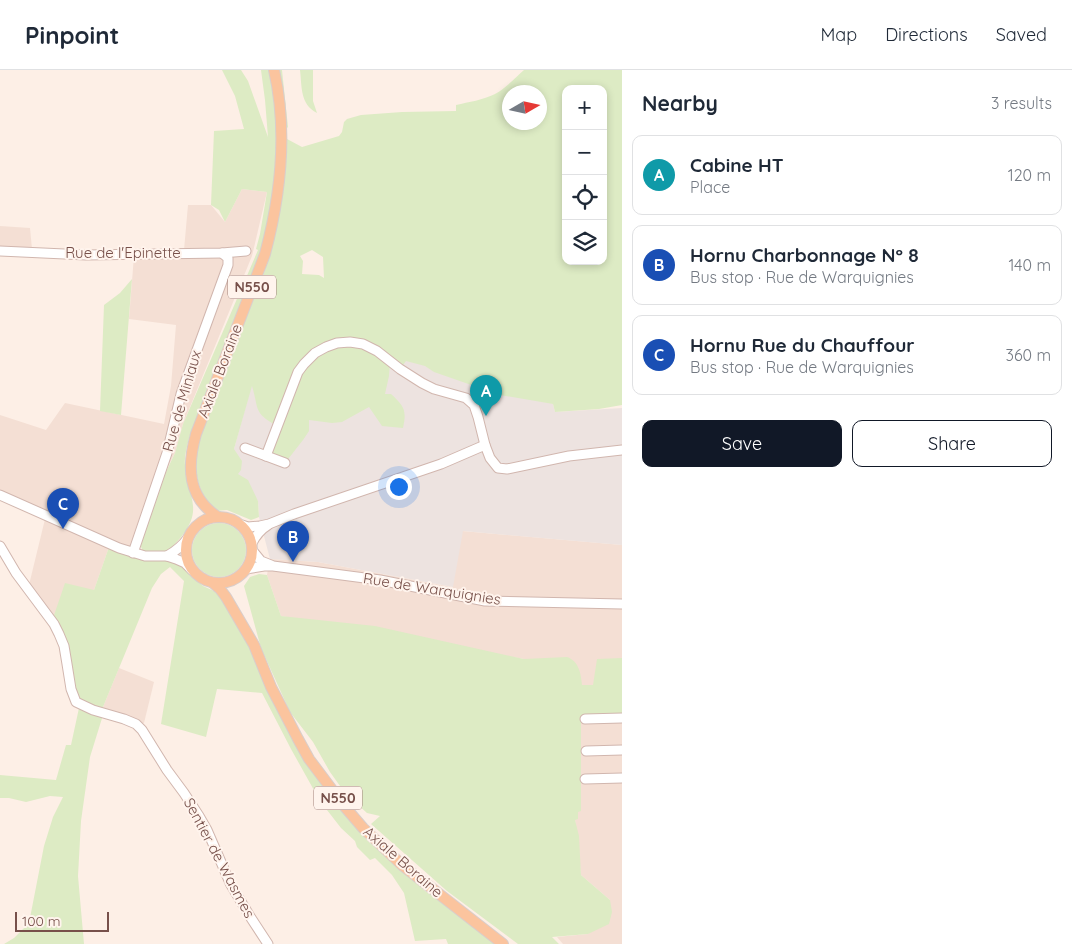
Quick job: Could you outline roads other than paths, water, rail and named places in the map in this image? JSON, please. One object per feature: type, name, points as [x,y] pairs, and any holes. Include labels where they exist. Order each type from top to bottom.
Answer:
[{"type":"main road","name":"Axiale Boraine","points":[[197,525],[199,506],[190,469],[192,448],[265,254],[276,206],[280,181],[281,134],[274,70]]},
{"type":"main road","points":[[197,497],[210,512],[218,516],[231,518],[242,525],[248,534],[252,547],[251,560],[241,575],[235,580],[213,583],[198,576],[192,570],[187,560],[186,549],[188,538],[197,525],[207,519],[218,516]]},
{"type":"main road","points":[[232,606],[230,597],[235,580]]},
{"type":"main road","name":"Axiale Boraine","points":[[213,583],[224,593],[254,645],[271,686],[298,739],[318,771],[345,807],[363,828],[402,865],[503,944]]},
{"type":"street","name":"Rue de l'Epinette","points":[[0,251],[86,255],[246,251]]},
{"type":"street","name":"Rue de Miniaux","points":[[133,552],[163,468],[178,405],[228,265],[228,258],[222,252]]},
{"type":"street","points":[[266,456],[298,372],[315,353],[337,343],[350,342],[363,344],[377,351],[400,369],[434,389],[466,398],[474,405],[485,445],[490,458],[498,468],[507,469],[569,456],[622,450]]},
{"type":"street","points":[[242,525],[248,527],[268,524],[441,464],[485,445]]},
{"type":"street","points":[[246,448],[285,463]]},
{"type":"street","points":[[0,495],[119,548],[146,556],[167,556],[185,563],[192,570]]},
{"type":"street","points":[[268,524],[256,536],[252,547],[261,561],[273,566]]},
{"type":"street","points":[[167,556],[188,538]]},
{"type":"street","name":"Sentier de Wasmes","points":[[0,546],[16,573],[54,624],[59,634],[65,655],[70,689],[76,702],[93,710],[136,724],[142,730],[199,816],[231,885],[268,944]]},
{"type":"street","name":"Rue de Warquignies","points":[[246,569],[273,566],[380,580],[485,601],[622,604]]},
{"type":"street","points":[[585,719],[622,718]]},
{"type":"street","points":[[586,751],[622,750]]},
{"type":"street","points":[[585,779],[622,778]]},
{"type":"place","name":"Cabine HT","points":[[486,416]]},
{"type":"place","name":"Hornu Rue du Chauffour","points":[[63,529]]},
{"type":"place","name":"Hornu Charbonnage N° 8","points":[[293,562]]}]
